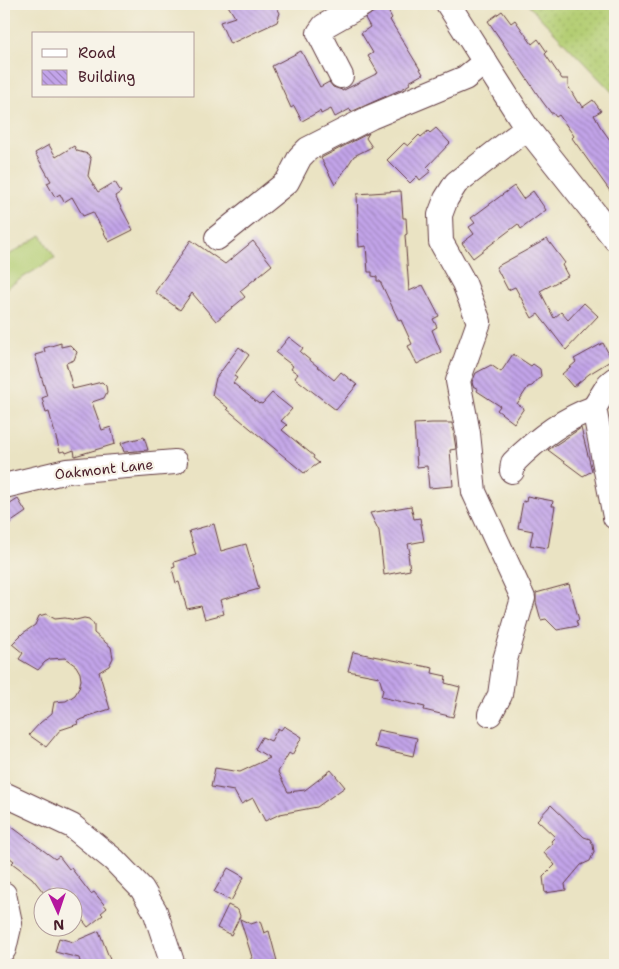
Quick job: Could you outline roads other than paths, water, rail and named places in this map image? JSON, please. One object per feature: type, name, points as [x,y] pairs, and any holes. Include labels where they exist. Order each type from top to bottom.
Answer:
[{"type":"street","points":[[341,76],[319,33],[324,26],[363,4]]},
{"type":"street","points":[[448,4],[527,128],[615,239]]},
{"type":"street","points":[[218,238],[287,182],[300,157],[308,149],[371,118],[465,78],[485,62]]},
{"type":"street","points":[[490,714],[500,695],[505,660],[524,598],[474,492],[468,433],[458,381],[480,322],[464,283],[441,242],[440,214],[446,199],[456,183],[527,128]]},
{"type":"street","points":[[512,471],[514,463],[548,434],[574,415],[594,408],[609,384],[615,379]]},
{"type":"street","points":[[594,408],[615,517]]},
{"type":"street","name":"Oakmont Lane","points":[[4,486],[67,471],[175,462]]},
{"type":"street","points":[[4,794],[72,826],[114,860],[142,889],[155,911],[173,965]]},
{"type":"street","points":[[4,894],[10,923],[4,949]]}]
